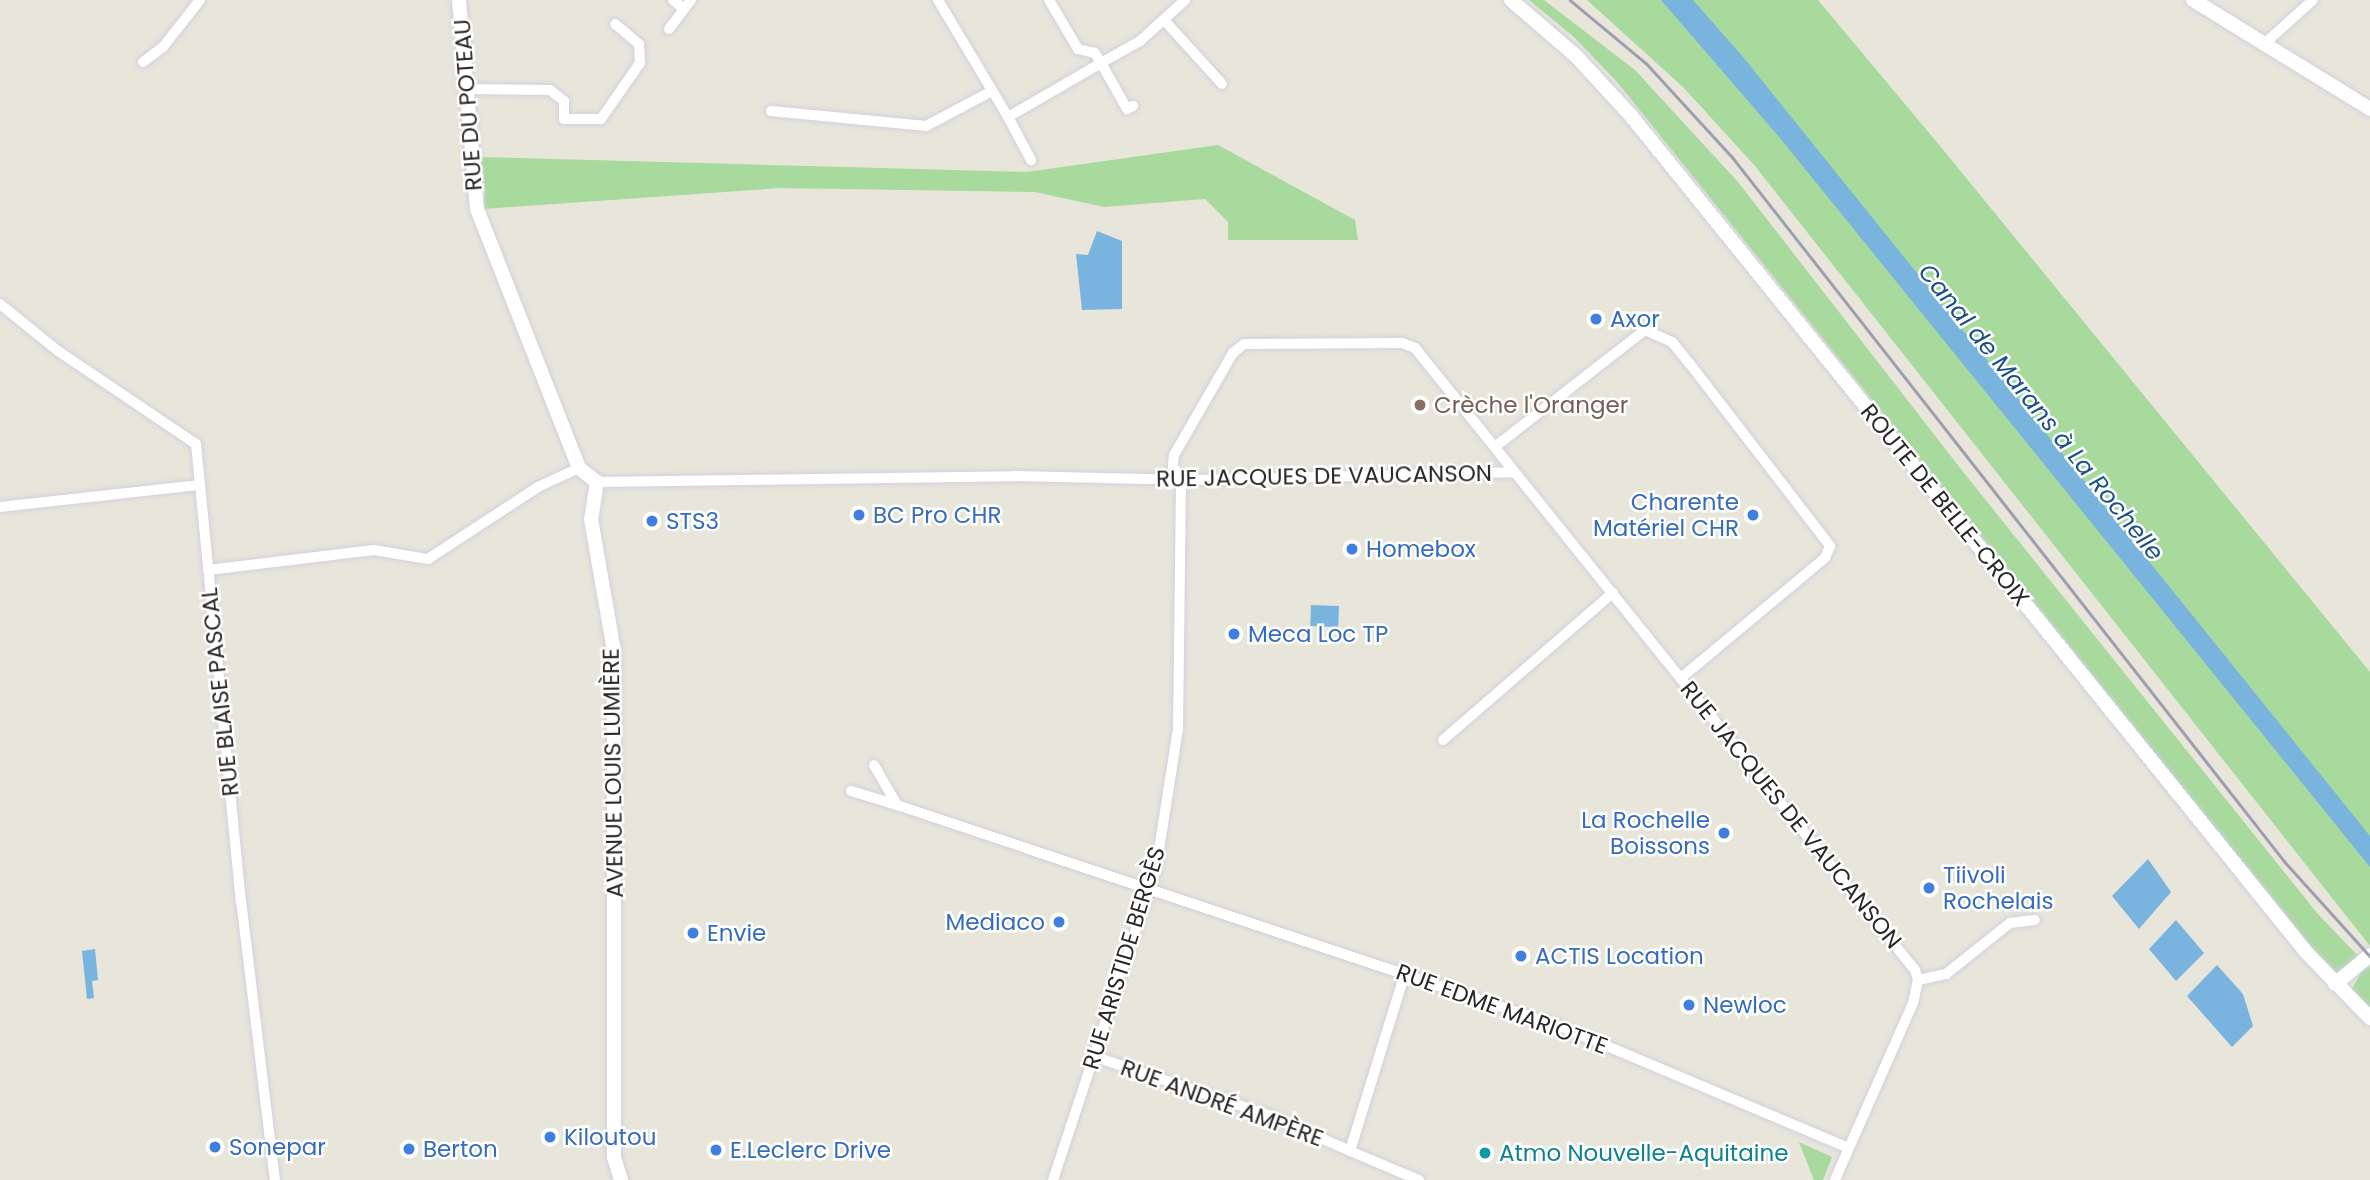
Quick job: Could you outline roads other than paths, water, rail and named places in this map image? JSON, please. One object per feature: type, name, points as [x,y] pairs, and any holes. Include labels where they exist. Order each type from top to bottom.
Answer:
[{"type":"street","points":[[144,62],[163,47],[200,0]]},
{"type":"street","name":"RUE DU POTEAU","points":[[460,0],[477,209],[579,468]]},
{"type":"street","points":[[669,29],[687,4],[673,0]]},
{"type":"street","points":[[938,0],[1031,160]]},
{"type":"street","points":[[1049,0],[1078,49],[1095,53],[1127,110],[1133,106]]},
{"type":"street","points":[[1008,117],[1140,41],[1185,0]]},
{"type":"street","name":"ROUTE DE BELLE-CROIX","points":[[1511,0],[1576,56],[1632,117],[2335,984],[2370,1018]]},
{"type":"street","points":[[2193,0],[2263,46],[2370,109]]},
{"type":"street","points":[[2263,46],[2313,0]]},
{"type":"street","points":[[1164,20],[1222,84]]},
{"type":"street","points":[[468,89],[550,90],[564,101],[564,119],[601,120],[637,73],[640,63],[639,44],[615,24]]},
{"type":"street","points":[[771,111],[926,126],[992,91]]},
{"type":"street","name":"RUE BLAISE PASCAL","points":[[0,304],[58,351],[196,444],[275,1180]]},
{"type":"street","points":[[1513,472],[1496,446],[1645,330],[1672,342],[1690,364],[1830,546],[1825,558],[1681,678]]},
{"type":"street","name":"RUE ARISTIDE BERGÈS","points":[[1053,1180],[1149,890],[1178,729],[1181,480],[1173,466],[1174,455],[1233,353],[1244,344],[1410,345],[1496,446]]},
{"type":"street","points":[[208,570],[374,551],[428,559],[538,487],[579,468],[597,482]]},
{"type":"street","name":"RUE JACQUES DE VAUCANSON","points":[[597,482],[1002,476],[1181,480],[1513,472],[1915,970],[1918,980]]},
{"type":"street","name":"AVENUE LOUIS LUMIÈRE","points":[[597,482],[591,519],[614,663],[614,1157],[607,1180]]},
{"type":"street","points":[[0,507],[200,485]]},
{"type":"street","points":[[1444,740],[1613,593]]},
{"type":"street","points":[[874,765],[897,805]]},
{"type":"street","name":"RUE EDME MARIOTTE","points":[[851,791],[1562,1027],[1848,1148]]},
{"type":"street","points":[[1835,1180],[1913,1003],[1918,980],[1946,974],[2010,923],[2035,920]]},
{"type":"street","points":[[2335,984],[2370,955]]},
{"type":"street","points":[[1350,1151],[1405,974]]},
{"type":"street","name":"RUE ANDRÉ AMPÈRE","points":[[1093,1056],[1274,1117],[1419,1180]]},
{"type":"street","name":"AVENUE LOUIS LUMIÈRE","points":[[614,1157],[621,1180]]},
{"type":"water","points":[[1661,0],[1693,0],[1743,57],[2370,836],[2370,867],[1780,138]]},
{"type":"water","points":[[1097,231],[1122,241],[1122,309],[1082,310],[1076,254],[1088,255]]},
{"type":"water","points":[[1311,605],[1339,606],[1338,627],[1310,626]]},
{"type":"water","points":[[2148,859],[2171,892],[2139,929],[2112,896]]},
{"type":"water","points":[[2176,920],[2204,953],[2176,981],[2149,949]]},
{"type":"water","points":[[95,949],[98,980],[92,981],[94,998],[87,999],[82,951]]},
{"type":"water","points":[[2217,965],[2243,994],[2253,1026],[2232,1047],[2187,996]]},
{"type":"railway","points":[[1570,0],[1646,63],[1733,158],[2285,862],[2370,956]]},
{"type":"place","name":"Axor","points":[[1596,319]]},
{"type":"place","name":"Crèche l'Oranger","points":[[1420,405]]},
{"type":"place","name":"BC Pro CHR","points":[[859,515]]},
{"type":"place","name":"Charente Matériel CHR","points":[[1753,515]]},
{"type":"place","name":"STS3","points":[[652,521]]},
{"type":"place","name":"Homebox","points":[[1352,549]]},
{"type":"place","name":"Meca Loc TP","points":[[1234,634]]},
{"type":"place","name":"La Rochelle Boissons","points":[[1724,833]]},
{"type":"place","name":"Tiivoli Rochelais","points":[[1929,888]]},
{"type":"place","name":"Mediaco","points":[[1059,922]]},
{"type":"place","name":"Envie","points":[[693,933]]},
{"type":"place","name":"ACTIS Location","points":[[1521,956]]},
{"type":"place","name":"Newloc","points":[[1689,1005]]},
{"type":"place","name":"Kiloutou","points":[[550,1137]]},
{"type":"place","name":"Sonepar","points":[[215,1147]]},
{"type":"place","name":"Berton","points":[[409,1149]]},
{"type":"place","name":"E.Leclerc Drive","points":[[716,1150]]},
{"type":"place","name":"Atmo Nouvelle-Aquitaine","points":[[1485,1153]]},
{"type":"water label","name":"Canal de Marans à La Rochelle","points":[[2041,412]]}]
